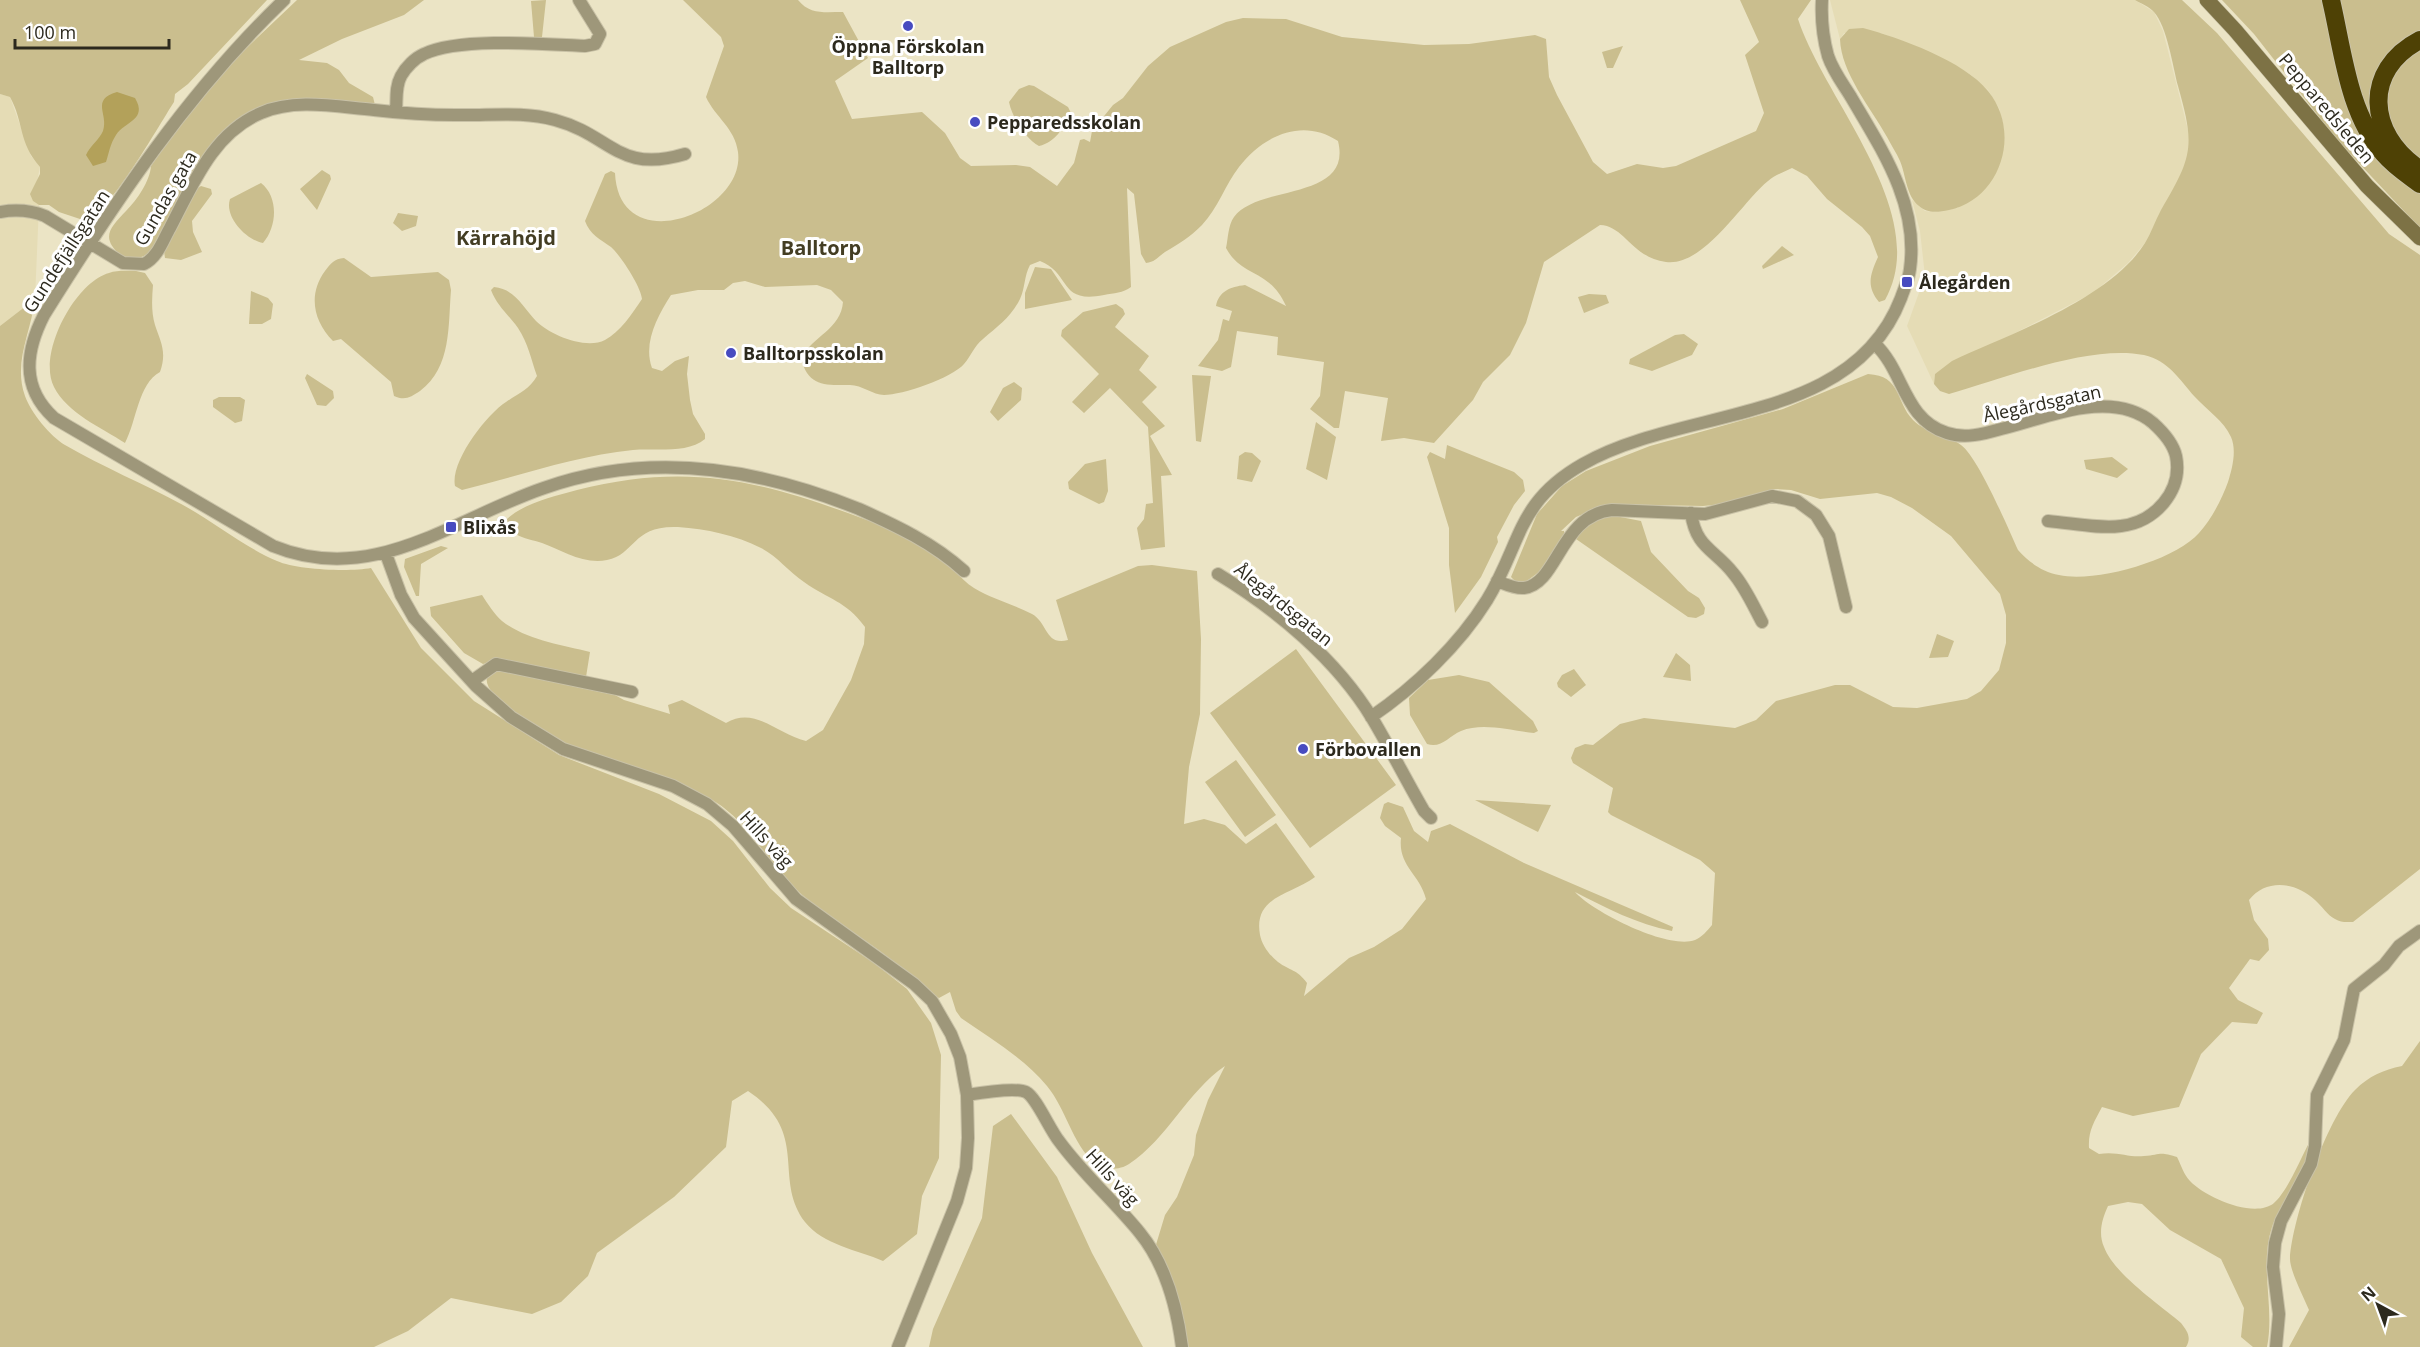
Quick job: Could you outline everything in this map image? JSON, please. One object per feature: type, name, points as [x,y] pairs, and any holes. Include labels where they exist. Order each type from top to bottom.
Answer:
[{"type":"highway","points":[[2331,0],[2349,80],[2362,119],[2384,154],[2420,184]]},
{"type":"highway","points":[[2420,40],[2407,47],[2388,66],[2378,94],[2380,122],[2387,136],[2402,154],[2420,169]]},
{"type":"street","name":"Gundefjällsgatan","points":[[284,0],[212,76],[172,126],[44,315],[30,349],[29,376],[32,388],[45,410],[62,424],[273,546],[298,554],[359,558],[386,554],[510,500],[573,478],[629,469],[679,466],[771,480],[842,502],[933,545],[964,571]]},
{"type":"street","points":[[396,112],[398,84],[402,74],[415,60],[434,50],[468,45],[585,46],[595,44],[600,34],[579,0]]},
{"type":"street","points":[[1371,717],[1399,698],[1451,645],[1480,610],[1497,581],[1522,522],[1544,492],[1573,470],[1614,449],[1774,402],[1817,386],[1847,370],[1875,344],[1895,313],[1907,282],[1911,251],[1907,207],[1888,162],[1832,65],[1823,30],[1822,0]]},
{"type":"street","name":"Pepparedsleden","points":[[2207,0],[2367,186],[2420,238]]},
{"type":"street","name":"Gundas gata","points":[[0,212],[18,209],[33,212],[45,216],[123,263],[137,265],[149,261],[159,249],[208,158],[233,130],[263,112],[297,105],[396,112],[540,117],[573,127],[637,160],[657,161],[685,154]]},
{"type":"street","name":"Ålegårdsgatan","points":[[1875,344],[1885,353],[1914,409],[1928,423],[1948,433],[1982,434],[2084,409],[2109,406],[2141,415],[2166,436],[2176,454],[2177,475],[2172,492],[2157,510],[2140,521],[2122,526],[2048,521]]},
{"type":"street","points":[[1497,581],[1520,588],[1533,585],[1548,568],[1575,528],[1593,515],[1612,510],[1712,513],[1772,496],[1804,504],[1821,521],[1829,536],[1846,607]]},
{"type":"street","points":[[1691,513],[1694,531],[1700,542],[1733,573],[1762,622]]},
{"type":"street","points":[[386,554],[401,595],[414,618],[472,681],[496,664],[632,692]]},
{"type":"street","name":"Ålegårdsgatan","points":[[1218,574],[1255,599],[1314,648],[1371,717],[1424,811],[1431,818]]},
{"type":"street","name":"Hills väg","points":[[472,681],[511,717],[563,749],[673,786],[719,814],[754,849],[796,899],[891,966],[932,1001],[960,1057],[967,1095],[966,1168],[957,1201],[898,1347]]},
{"type":"street","points":[[2276,1347],[2279,1314],[2273,1268],[2275,1244],[2281,1221],[2311,1164],[2315,1146],[2317,1095],[2344,1040],[2354,988],[2384,965],[2399,946],[2420,930]]},
{"type":"street","name":"Hills väg","points":[[967,1095],[1022,1091],[1030,1096],[1047,1125],[1076,1164],[1141,1235],[1156,1259],[1177,1309],[1182,1347]]},
{"type":"shaded area","points":[[0,0],[267,0],[188,84],[175,94],[174,102],[121,185],[97,214],[86,221],[59,212],[49,205],[39,205],[33,201],[30,194],[40,174],[40,167],[28,149],[10,97],[0,94]]},
{"type":"shaded area","points":[[297,0],[424,0],[404,15],[342,39],[299,60],[327,63],[339,70],[349,83],[373,97],[375,105],[307,99],[279,102],[225,130],[212,143],[151,250],[145,256],[138,258],[123,257],[111,244],[110,233],[115,223],[142,190],[151,166],[193,106],[239,55]]},
{"type":"shaded area","points":[[546,0],[542,37],[534,37],[531,1]]},
{"type":"shaded area","points":[[683,0],[798,0],[813,10],[843,12],[868,58],[835,81],[852,119],[922,112],[945,133],[960,158],[971,166],[1030,167],[1057,186],[1074,163],[1080,140],[1090,142],[1092,131],[1113,105],[1123,98],[1148,66],[1170,47],[1226,22],[1243,18],[1286,19],[1342,37],[1424,45],[1469,44],[1535,35],[1546,39],[1549,77],[1593,162],[1607,174],[1637,164],[1663,168],[1676,166],[1756,131],[1764,113],[1745,55],[1759,42],[1740,0],[1811,0],[1798,19],[1811,51],[1870,158],[1886,195],[1895,231],[1896,267],[1885,300],[1879,302],[1871,285],[1871,275],[1878,257],[1870,236],[1827,199],[1807,176],[1792,168],[1768,181],[1708,244],[1680,261],[1666,262],[1654,259],[1636,248],[1616,230],[1600,225],[1544,262],[1526,323],[1510,355],[1483,382],[1473,400],[1434,443],[1404,438],[1381,441],[1388,398],[1345,391],[1339,428],[1334,428],[1310,409],[1320,396],[1324,362],[1277,355],[1278,337],[1237,331],[1231,367],[1222,371],[1198,366],[1218,340],[1223,319],[1229,321],[1232,311],[1216,306],[1223,293],[1245,285],[1286,306],[1272,285],[1232,258],[1226,248],[1232,220],[1246,207],[1318,183],[1331,174],[1339,160],[1338,141],[1324,134],[1311,131],[1284,133],[1260,146],[1239,167],[1202,225],[1184,240],[1146,263],[1141,254],[1134,194],[1127,188],[1131,287],[1122,292],[1104,295],[1089,297],[1079,295],[1072,292],[1050,267],[1040,261],[1030,265],[1022,295],[1013,311],[977,345],[964,364],[938,380],[902,392],[880,395],[854,385],[825,384],[808,374],[801,358],[806,350],[832,326],[841,311],[843,302],[831,290],[817,285],[765,287],[745,281],[733,283],[724,290],[698,290],[671,295],[661,312],[650,340],[652,368],[662,371],[675,361],[689,356],[687,374],[690,400],[693,414],[705,434],[705,439],[698,444],[680,449],[633,450],[589,457],[462,490],[455,486],[455,476],[471,440],[498,408],[527,388],[537,376],[527,345],[491,290],[494,287],[508,291],[536,321],[559,336],[588,343],[605,340],[621,327],[642,299],[620,257],[593,233],[585,221],[605,174],[611,171],[615,173],[622,200],[637,215],[658,221],[681,218],[704,209],[723,193],[735,174],[738,152],[733,136],[706,97],[724,46],[721,37]]},
{"type":"shaded area","points":[[1830,0],[2135,0],[2154,12],[2163,31],[2190,138],[2188,157],[2177,183],[2145,243],[2128,263],[2093,293],[1935,374],[1934,384],[1907,326],[1925,276],[1920,231],[1912,200],[1925,211],[1935,212],[1958,208],[2004,128],[1999,108],[1988,90],[1971,75],[1948,61],[1881,33],[1844,33],[1840,39]]},
{"type":"shaded area","points":[[2135,0],[2182,0],[2217,33],[2389,234],[2420,255],[2420,869],[2353,922],[2342,922],[2335,919],[2318,902],[2299,889],[2290,886],[2272,886],[2256,893],[2249,900],[2254,920],[2268,939],[2269,950],[2259,961],[2250,959],[2229,988],[2238,1000],[2263,1013],[2257,1024],[2232,1022],[2201,1054],[2179,1107],[2133,1116],[2102,1107],[2089,1137],[2089,1148],[2099,1154],[2139,1156],[2163,1154],[2177,1157],[2190,1181],[2207,1194],[2243,1208],[2255,1209],[2266,1207],[2279,1198],[2309,1143],[2306,1162],[2276,1218],[2268,1242],[2269,1332],[2267,1347],[2253,1347],[2241,1337],[2244,1308],[2221,1259],[2170,1230],[2142,1204],[2128,1202],[2108,1206],[2101,1226],[2104,1247],[2117,1268],[2127,1278],[2181,1323],[2189,1337],[2186,1347],[1185,1347],[1155,1248],[1165,1215],[1177,1197],[1194,1155],[1196,1135],[1208,1100],[1225,1066],[1199,1089],[1143,1153],[1121,1168],[1107,1169],[1098,1166],[1080,1146],[1054,1095],[1038,1076],[1007,1049],[961,1018],[956,1011],[950,992],[939,998],[934,995],[886,956],[800,893],[744,827],[719,804],[704,796],[595,756],[551,737],[515,714],[488,686],[487,678],[496,672],[505,672],[615,695],[670,714],[668,705],[682,700],[726,723],[737,719],[756,719],[806,741],[823,730],[851,680],[864,644],[865,627],[851,611],[804,582],[767,551],[721,533],[678,527],[652,530],[616,557],[598,561],[573,556],[522,537],[512,531],[509,526],[507,519],[531,504],[577,490],[617,482],[654,477],[723,479],[756,485],[826,505],[919,540],[935,550],[974,588],[1032,614],[1051,637],[1061,641],[1068,640],[1056,600],[1138,566],[1152,565],[1197,571],[1201,639],[1200,714],[1189,767],[1184,824],[1204,819],[1225,825],[1246,844],[1276,823],[1315,877],[1268,904],[1259,922],[1261,939],[1269,953],[1278,962],[1300,975],[1307,983],[1304,996],[1349,958],[1374,947],[1402,929],[1426,899],[1419,882],[1403,856],[1401,838],[1385,826],[1380,818],[1384,804],[1388,802],[1403,807],[1414,831],[1428,842],[1431,831],[1450,824],[1524,863],[1673,927],[1672,931],[1634,920],[1575,892],[1614,919],[1667,940],[1683,942],[1695,940],[1712,925],[1715,873],[1700,860],[1611,815],[1608,812],[1613,788],[1573,763],[1571,758],[1575,748],[1585,744],[1593,745],[1620,724],[1644,718],[1735,728],[1756,720],[1776,701],[1835,685],[1850,685],[1893,707],[1917,708],[1967,699],[1981,691],[1999,670],[2006,643],[2006,615],[2000,594],[1951,536],[1912,508],[1891,497],[1877,493],[1820,499],[1791,490],[1775,489],[1723,504],[1703,506],[1607,504],[1576,517],[1561,531],[1564,531],[1564,535],[1539,572],[1524,583],[1516,582],[1511,577],[1537,514],[1562,486],[1586,471],[1650,446],[1783,409],[1868,374],[1887,379],[1892,384],[1907,413],[1918,425],[1955,441],[1968,452],[1992,494],[2018,550],[2041,569],[2053,574],[2074,577],[2113,573],[2153,561],[2187,543],[2199,533],[2212,516],[2226,489],[2233,460],[2233,442],[2215,416],[2167,366],[2153,358],[2122,353],[2098,354],[2046,365],[1949,394],[1940,391],[1934,384],[1935,374],[1952,361],[2029,327],[2084,298],[2129,263],[2145,243],[2180,176],[2188,150],[2189,137],[2163,27],[2152,10]]},
{"type":"shaded area","points":[[2222,0],[2324,0],[2348,102],[2420,189],[2420,228],[2337,140],[2254,34]]},
{"type":"shaded area","points":[[2340,0],[2420,0],[2420,31],[2396,46],[2374,130],[2359,91]]},
{"type":"shaded area","points":[[1863,28],[1912,44],[1964,70],[1988,91],[1998,107],[2004,125],[2001,162],[1982,193],[1967,203],[1937,212],[1922,209],[1911,197],[1898,158],[1851,77],[1842,52],[1840,39],[1849,29]]},
{"type":"shaded area","points":[[1623,46],[1613,68],[1607,68],[1602,52]]},
{"type":"shaded area","points":[[2420,48],[2420,160],[2401,140],[2394,128],[2389,116],[2387,91],[2390,78],[2399,62]]},
{"type":"shaded area","points":[[1029,85],[1068,107],[1071,113],[1054,138],[1039,146],[1020,127],[1009,102],[1019,89]]},
{"type":"shaded area","points":[[117,92],[135,98],[139,111],[137,116],[116,135],[106,162],[93,166],[86,155],[103,131],[102,103],[109,95]]},
{"type":"shaded area","points":[[0,94],[10,97],[31,156],[40,167],[33,201],[39,205],[35,299],[0,326]]},
{"type":"shaded area","points":[[322,170],[330,175],[331,179],[317,210],[300,189]]},
{"type":"shaded area","points":[[261,183],[271,196],[274,212],[271,229],[263,243],[256,241],[238,227],[230,213],[229,206],[230,199]]},
{"type":"shaded area","points":[[201,186],[211,189],[212,194],[192,221],[193,232],[202,252],[181,260],[165,258],[164,251],[195,190]]},
{"type":"shaded area","points":[[398,213],[418,216],[416,226],[402,231],[393,223]]},
{"type":"shaded area","points":[[1782,246],[1794,255],[1763,269],[1762,266]]},
{"type":"shaded area","points":[[344,258],[371,277],[438,272],[449,280],[451,290],[449,317],[443,358],[430,381],[411,397],[394,396],[391,382],[341,339],[333,341],[321,325],[315,307],[316,289],[329,266],[335,260]]},
{"type":"shaded area","points":[[1035,267],[1051,269],[1072,300],[1025,309],[1025,293]]},
{"type":"shaded area","points":[[136,271],[145,273],[153,285],[153,315],[163,359],[160,372],[147,385],[142,394],[125,443],[67,405],[54,387],[50,373],[51,357],[62,321],[84,290],[96,279],[109,273]]},
{"type":"shaded area","points":[[251,291],[268,298],[273,304],[271,319],[262,324],[249,324]]},
{"type":"shaded area","points":[[1589,294],[1606,295],[1609,303],[1584,313],[1578,297]]},
{"type":"shaded area","points":[[35,299],[22,359],[22,383],[25,396],[36,417],[59,441],[183,505],[253,549],[277,561],[324,569],[371,568],[421,648],[474,701],[559,755],[659,794],[711,821],[733,841],[770,888],[791,908],[874,963],[907,989],[931,1023],[941,1055],[939,1158],[922,1196],[917,1234],[883,1261],[831,1242],[812,1230],[796,1205],[791,1189],[785,1139],[779,1123],[767,1107],[748,1091],[732,1101],[726,1147],[674,1197],[597,1253],[588,1276],[561,1302],[532,1314],[451,1298],[408,1331],[374,1347],[0,1347],[0,326]]},
{"type":"shaded area","points":[[1116,304],[1123,309],[1125,314],[1115,327],[1149,356],[1139,370],[1157,387],[1142,402],[1165,426],[1150,436],[1172,475],[1161,476],[1165,547],[1141,550],[1137,528],[1144,519],[1146,504],[1153,503],[1148,427],[1110,388],[1084,413],[1072,402],[1099,374],[1061,336],[1062,330],[1083,312]]},
{"type":"shaded area","points":[[1684,334],[1698,344],[1692,355],[1652,371],[1629,364],[1630,359],[1675,335]]},
{"type":"shaded area","points":[[307,374],[333,391],[334,398],[326,406],[317,405],[305,378]]},
{"type":"shaded area","points":[[1192,375],[1211,376],[1201,442],[1196,441]]},
{"type":"shaded area","points":[[1014,382],[1022,388],[1021,400],[998,421],[990,412],[1003,388]]},
{"type":"shaded area","points":[[219,397],[240,397],[245,400],[242,421],[235,423],[213,407],[213,400]]},
{"type":"shaded area","points":[[1316,422],[1336,437],[1327,480],[1306,469]]},
{"type":"shaded area","points":[[1447,445],[1514,472],[1523,480],[1525,491],[1514,505],[1497,537],[1498,542],[1481,577],[1455,613],[1449,565],[1449,528],[1427,457],[1430,452],[1445,459]]},
{"type":"shaded area","points":[[1245,452],[1252,453],[1261,461],[1252,482],[1237,479],[1239,456]]},
{"type":"shaded area","points":[[2112,457],[2128,469],[2117,478],[2086,469],[2084,460]]},
{"type":"shaded area","points":[[1106,459],[1108,491],[1104,502],[1099,504],[1069,489],[1068,482],[1085,464]]},
{"type":"shaded area","points":[[1610,515],[1641,521],[1651,552],[1688,591],[1699,598],[1705,608],[1704,614],[1696,618],[1688,617],[1576,539],[1589,521]]},
{"type":"shaded area","points":[[441,546],[448,548],[421,564],[419,596],[416,596],[404,567],[405,559]]},
{"type":"shaded area","points":[[482,595],[496,615],[512,628],[545,641],[590,652],[586,677],[500,659],[483,664],[464,653],[431,616],[430,607]]},
{"type":"shaded area","points":[[1937,634],[1954,641],[1948,657],[1929,658]]},
{"type":"shaded area","name":"Förbovallen","points":[[1296,649],[1396,785],[1310,848],[1210,713]]},
{"type":"shaded area","points":[[1676,653],[1690,665],[1691,681],[1663,677]]},
{"type":"shaded area","points":[[1574,669],[1586,685],[1571,697],[1558,687],[1557,683],[1562,675]]},
{"type":"shaded area","points":[[1459,675],[1489,682],[1533,721],[1538,731],[1534,733],[1498,728],[1470,728],[1437,745],[1427,744],[1410,715],[1409,698],[1428,680]]},
{"type":"shaded area","points":[[1236,760],[1276,815],[1245,837],[1205,782]]},
{"type":"shaded area","points":[[1475,800],[1551,805],[1538,832]]},
{"type":"shaded area","points":[[2420,1041],[2420,1347],[2289,1347],[2309,1310],[2291,1264],[2292,1241],[2304,1195],[2323,1145],[2344,1104],[2355,1090],[2377,1074],[2402,1066]]},
{"type":"shaded area","points":[[1011,1114],[1057,1177],[1092,1253],[1143,1347],[929,1347],[933,1329],[982,1218],[993,1126]]},
{"type":"place","name":"Öppna Förskolan Balltorp","points":[[908,26]]},
{"type":"place","name":"Pepparedsskolan","points":[[975,122]]},
{"type":"place","name":"Ålegården","points":[[1907,282]]},
{"type":"place","name":"Balltorpsskolan","points":[[731,353]]},
{"type":"place","name":"Blixås","points":[[451,527]]},
{"type":"place","name":"Förbovallen","points":[[1303,749]]},
{"type":"district","name":"Kärrahöjd","points":[[506,237]]},
{"type":"district","name":"Balltorp","points":[[821,247]]}]
